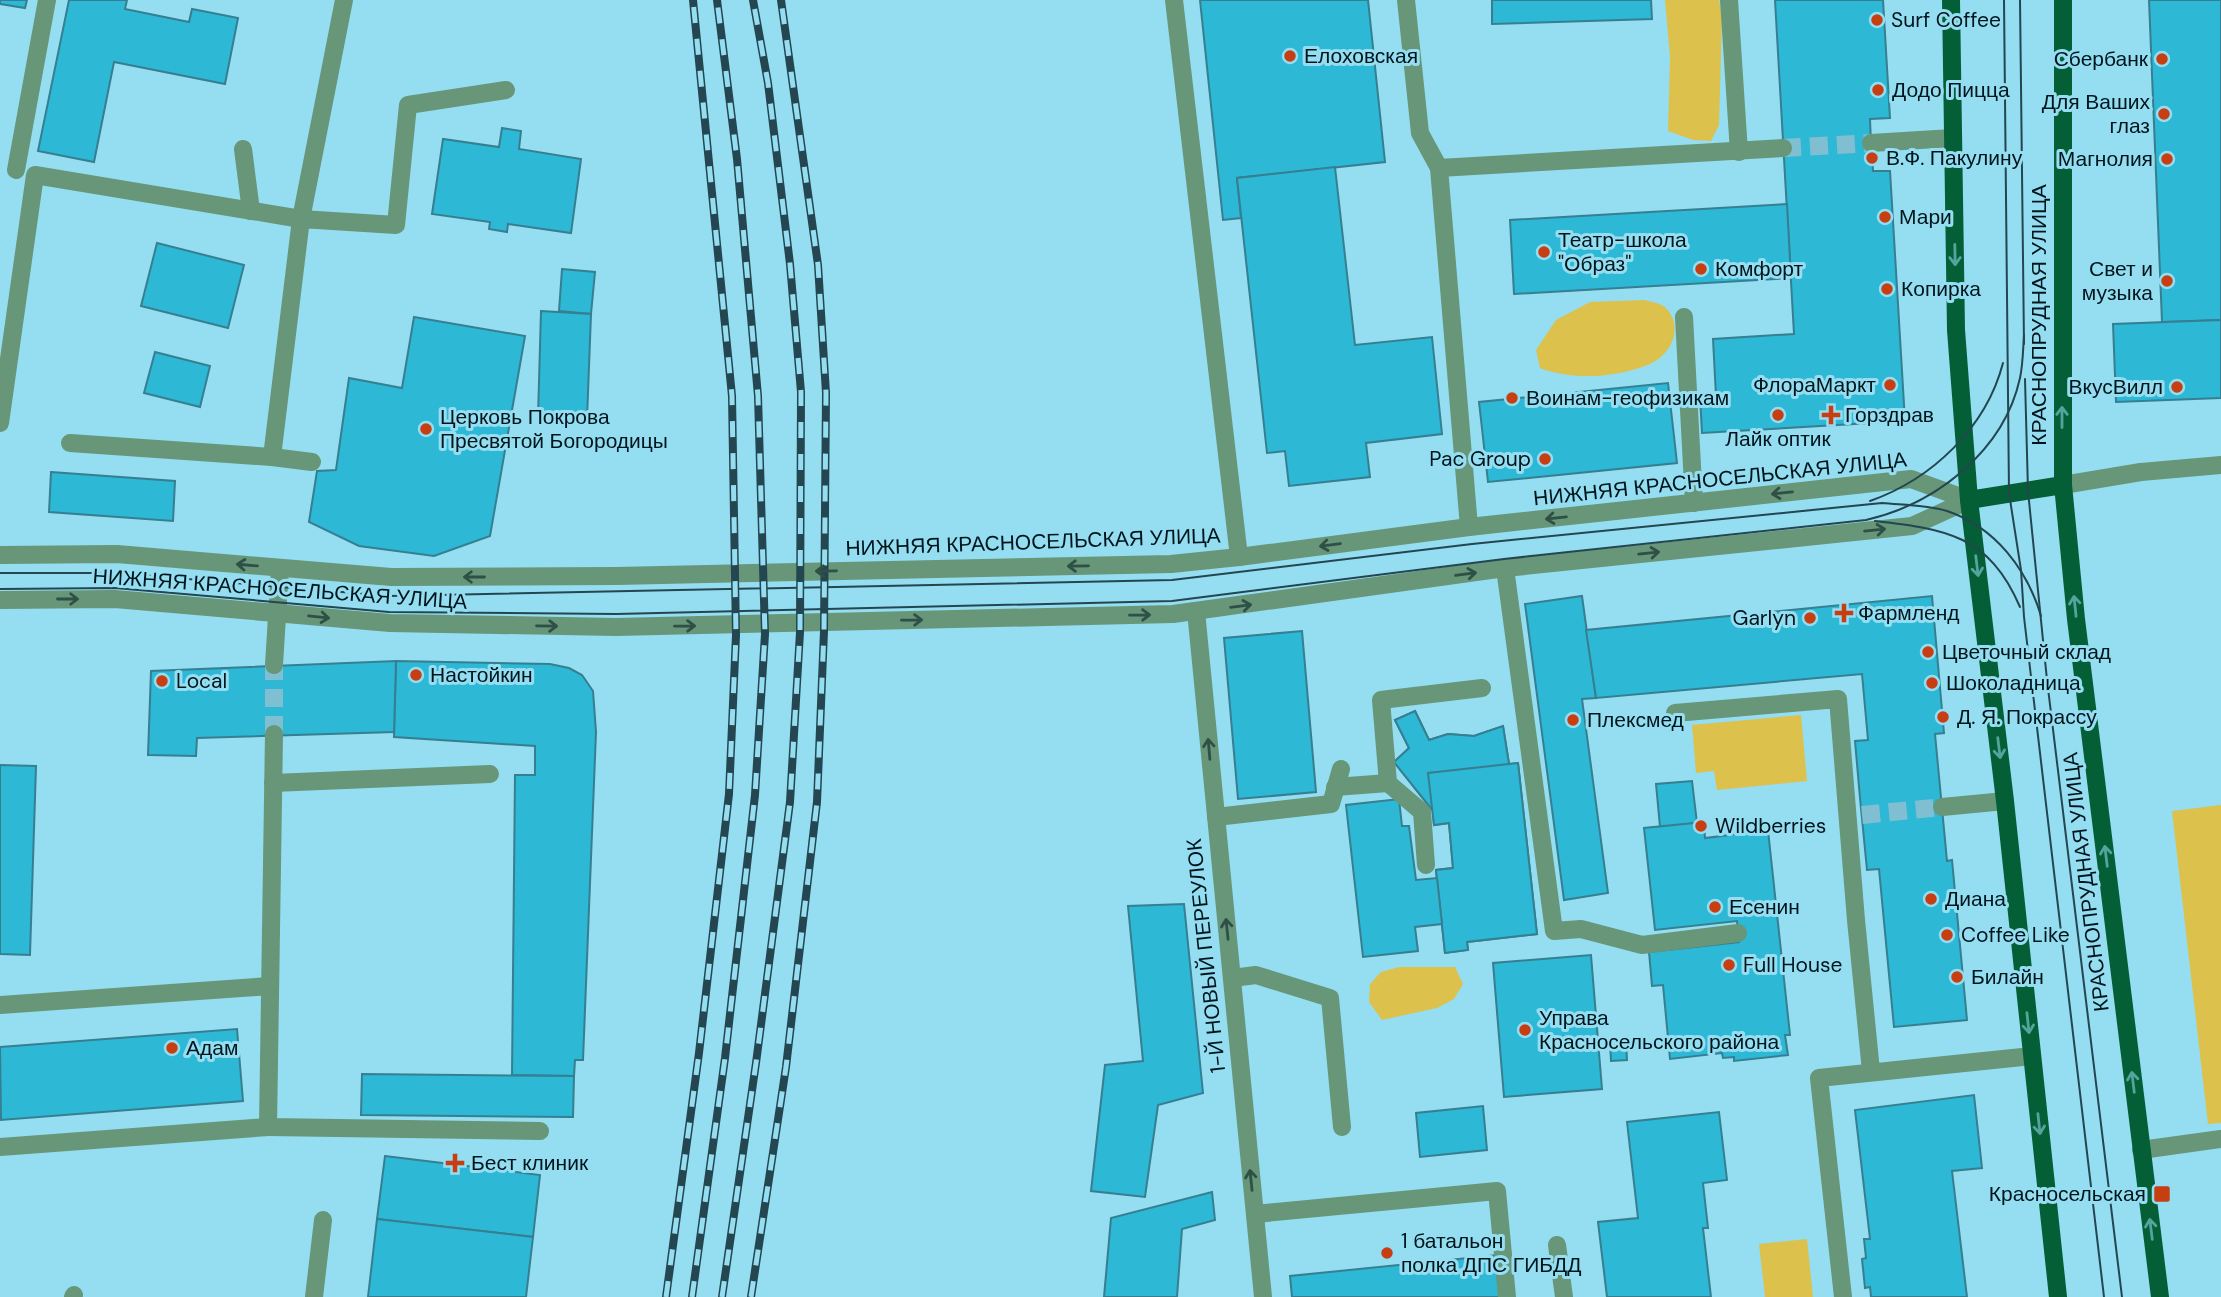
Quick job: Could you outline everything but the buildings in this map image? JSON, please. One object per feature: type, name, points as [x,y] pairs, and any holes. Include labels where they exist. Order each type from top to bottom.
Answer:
[{"type":"main road","points":[[1951,0],[1956,330],[1969,500],[2005,801],[2058,1297]]},
{"type":"main road","name":"КРАСНОПРУДНАЯ УЛИЦА","points":[[2063,0],[2063,485],[2078,632],[2160,1297]]},
{"type":"main road","points":[[1969,500],[2063,485]]},
{"type":"street","points":[[47,0],[8,168],[35,175],[301,219],[396,225],[408,105],[506,90]]},
{"type":"street","points":[[272,457],[301,219],[344,0]]},
{"type":"street","points":[[1174,0],[1239,557]]},
{"type":"street","points":[[1405,0],[1420,133],[1439,168],[1469,527]]},
{"type":"street","points":[[1729,0],[1739,152]]},
{"type":"street","points":[[1871,143],[1953,138]]},
{"type":"street","points":[[1439,168],[1783,148]]},
{"type":"street","points":[[243,149],[251,211]]},
{"type":"street","points":[[0,417],[35,175]]},
{"type":"street","points":[[1684,317],[1694,503]]},
{"type":"street","points":[[70,443],[272,457],[312,463]]},
{"type":"street","points":[[2063,485],[2141,472],[2221,465]]},
{"type":"street","name":"НИЖНЯЯ КРАСНОСЕЛЬСКАЯ УЛИЦА","points":[[0,555],[117,554],[391,577],[616,576],[1171,564],[1469,527],[1911,480],[1969,500]]},
{"type":"street","name":"НИЖНЯЯ КРАСНОСЕЛЬСКАЯ УЛИЦА","points":[[0,600],[115,599],[390,623],[616,627],[1173,614],[1506,568],[1912,526],[1969,500]]},
{"type":"street","points":[[274,665],[280,568]]},
{"type":"street","points":[[1506,568],[1554,931],[1581,929],[1642,945],[1738,933]]},
{"type":"street","name":"1-Й НОВЫЙ ПЕРЕУЛОК","points":[[1196,611],[1263,1297]]},
{"type":"street","points":[[1426,865],[1422,812],[1388,783],[1381,700],[1482,688]]},
{"type":"street","points":[[1675,713],[1838,699],[1855,816],[1871,1071]]},
{"type":"street","points":[[268,1127],[274,734]]},
{"type":"street","points":[[1216,817],[1331,804],[1341,769]]},
{"type":"street","points":[[273,783],[490,774]]},
{"type":"street","points":[[1335,787],[1388,783]]},
{"type":"street","points":[[1942,807],[2005,801]]},
{"type":"street","points":[[1231,978],[1256,975],[1330,998],[1342,1127]]},
{"type":"street","points":[[0,1006],[270,986]]},
{"type":"street","points":[[1843,1297],[1819,1078],[2032,1056]]},
{"type":"street","points":[[0,1147],[268,1127],[540,1131]]},
{"type":"street","points":[[2141,1150],[2221,1139]]},
{"type":"street","points":[[1255,1214],[1497,1191],[1507,1297]]},
{"type":"street","points":[[314,1297],[323,1220]]},
{"type":"street","points":[[1557,1245],[1564,1297]]},
{"type":"shaded area","points":[[1665,0],[1719,0],[1722,16],[1719,125],[1711,141],[1693,140],[1668,131],[1670,57]]},
{"type":"shaded area","points":[[1645,300],[1665,307],[1674,324],[1674,333],[1668,349],[1654,362],[1633,370],[1592,376],[1552,372],[1540,368],[1536,350],[1556,320],[1590,302]]},
{"type":"shaded area","points":[[1801,715],[1807,781],[1717,790],[1714,771],[1696,773],[1692,725]]},
{"type":"shaded area","points":[[2221,805],[2221,1123],[2208,1124],[2172,811]]},
{"type":"shaded area","points":[[1399,967],[1455,967],[1463,984],[1454,999],[1437,1008],[1382,1020],[1369,1002],[1370,984],[1381,972]]},
{"type":"shaded area","points":[[1807,1239],[1813,1297],[1765,1297],[1759,1244]]},
{"type":"tunnel","points":[[1783,148],[1871,143]]},
{"type":"tunnel","points":[[274,665],[274,734]]},
{"type":"tunnel","points":[[1862,815],[1942,807]]},
{"type":"tram line","points":[[2004,0],[2009,493],[2021,570],[2024,617],[2104,1297]]},
{"type":"tram line","points":[[2020,0],[2024,344]]},
{"type":"tram line","points":[[0,589],[115,588],[389,612],[616,614],[1172,601],[1504,559],[1866,520],[1892,512],[1941,487],[1983,451],[2012,404],[2021,373],[2024,335]]},
{"type":"tram line","points":[[1870,501],[1915,479],[1953,448],[1984,409],[2003,363]]},
{"type":"tram line","points":[[2025,379],[2028,491],[2047,680],[2122,1297]]},
{"type":"tram line","points":[[0,573],[116,573],[389,596],[1172,580],[1472,544],[1882,503],[1947,511],[1980,528],[1994,539],[2018,566],[2041,616]]},
{"type":"tram line","points":[[1875,521],[1923,528],[1963,540],[1994,564],[2008,583],[2020,607]]},
{"type":"railway","points":[[666,1297],[699,1053],[729,794],[736,635],[732,396],[693,0]]},
{"type":"railway","points":[[692,1297],[725,1058],[755,795],[765,634],[758,396],[737,159],[717,0]]},
{"type":"railway","points":[[722,1297],[790,802],[800,632],[801,392],[790,264],[768,83],[753,0]]},
{"type":"railway","points":[[751,1297],[786,1067],[817,802],[824,631],[826,393],[818,265],[781,0]]},
{"type":"place","name":"Surf Coffee","points":[[1877,20]]},
{"type":"place","name":"Елоховская","points":[[1290,56]]},
{"type":"place","name":"Сбербанк","points":[[2162,59]]},
{"type":"place","name":"Додо Пицца","points":[[1878,90]]},
{"type":"place","name":"Для Ваших глаз","points":[[2164,114]]},
{"type":"place","name":"В.Ф. Пакулину","points":[[1872,158]]},
{"type":"place","name":"Магнолия","points":[[2167,159]]},
{"type":"place","name":"Мари","points":[[1885,217]]},
{"type":"place","name":"Театр-школа \"Образ\"","points":[[1544,252]]},
{"type":"place","name":"Комфорт","points":[[1701,269]]},
{"type":"place","name":"Свет и музыка","points":[[2167,281]]},
{"type":"place","name":"Копирка","points":[[1887,289]]},
{"type":"place","name":"ФлораМаркт","points":[[1890,385]]},
{"type":"place","name":"ВкусВилл","points":[[2177,387]]},
{"type":"place","name":"Воинам-геофизикам","points":[[1512,398]]},
{"type":"place","name":"Лайк оптик","points":[[1778,415]]},
{"type":"place","name":"Горздрав","points":[[1831,415]]},
{"type":"place","name":"Церковь Покрова Пресвятой Богородицы","points":[[426,429]]},
{"type":"place","name":"Pac Group","points":[[1545,459]]},
{"type":"place","name":"Фармленд","points":[[1844,613]]},
{"type":"place","name":"Garlyn","points":[[1810,618]]},
{"type":"place","name":"Цветочный склад","points":[[1928,652]]},
{"type":"place","name":"Настойкин","points":[[416,675]]},
{"type":"place","name":"Local","points":[[162,681]]},
{"type":"place","name":"Шоколадница","points":[[1932,683]]},
{"type":"place","name":"Д. Я. Покрассу","points":[[1943,717]]},
{"type":"place","name":"Плексмед","points":[[1573,720]]},
{"type":"place","name":"Wildberries","points":[[1701,826]]},
{"type":"place","name":"Диана","points":[[1931,899]]},
{"type":"place","name":"Есенин","points":[[1715,907]]},
{"type":"place","name":"Coffee Like","points":[[1947,935]]},
{"type":"place","name":"Full House","points":[[1729,965]]},
{"type":"place","name":"Билайн","points":[[1957,977]]},
{"type":"place","name":"Управа Красносельского района","points":[[1525,1030]]},
{"type":"place","name":"Адам","points":[[172,1048]]},
{"type":"place","name":"Бест клиник","points":[[455,1163]]},
{"type":"place","name":"Красносельская","points":[[2162,1194]]},
{"type":"place","name":"1 батальон полка ДПС ГИБДД","points":[[1387,1253]]}]
